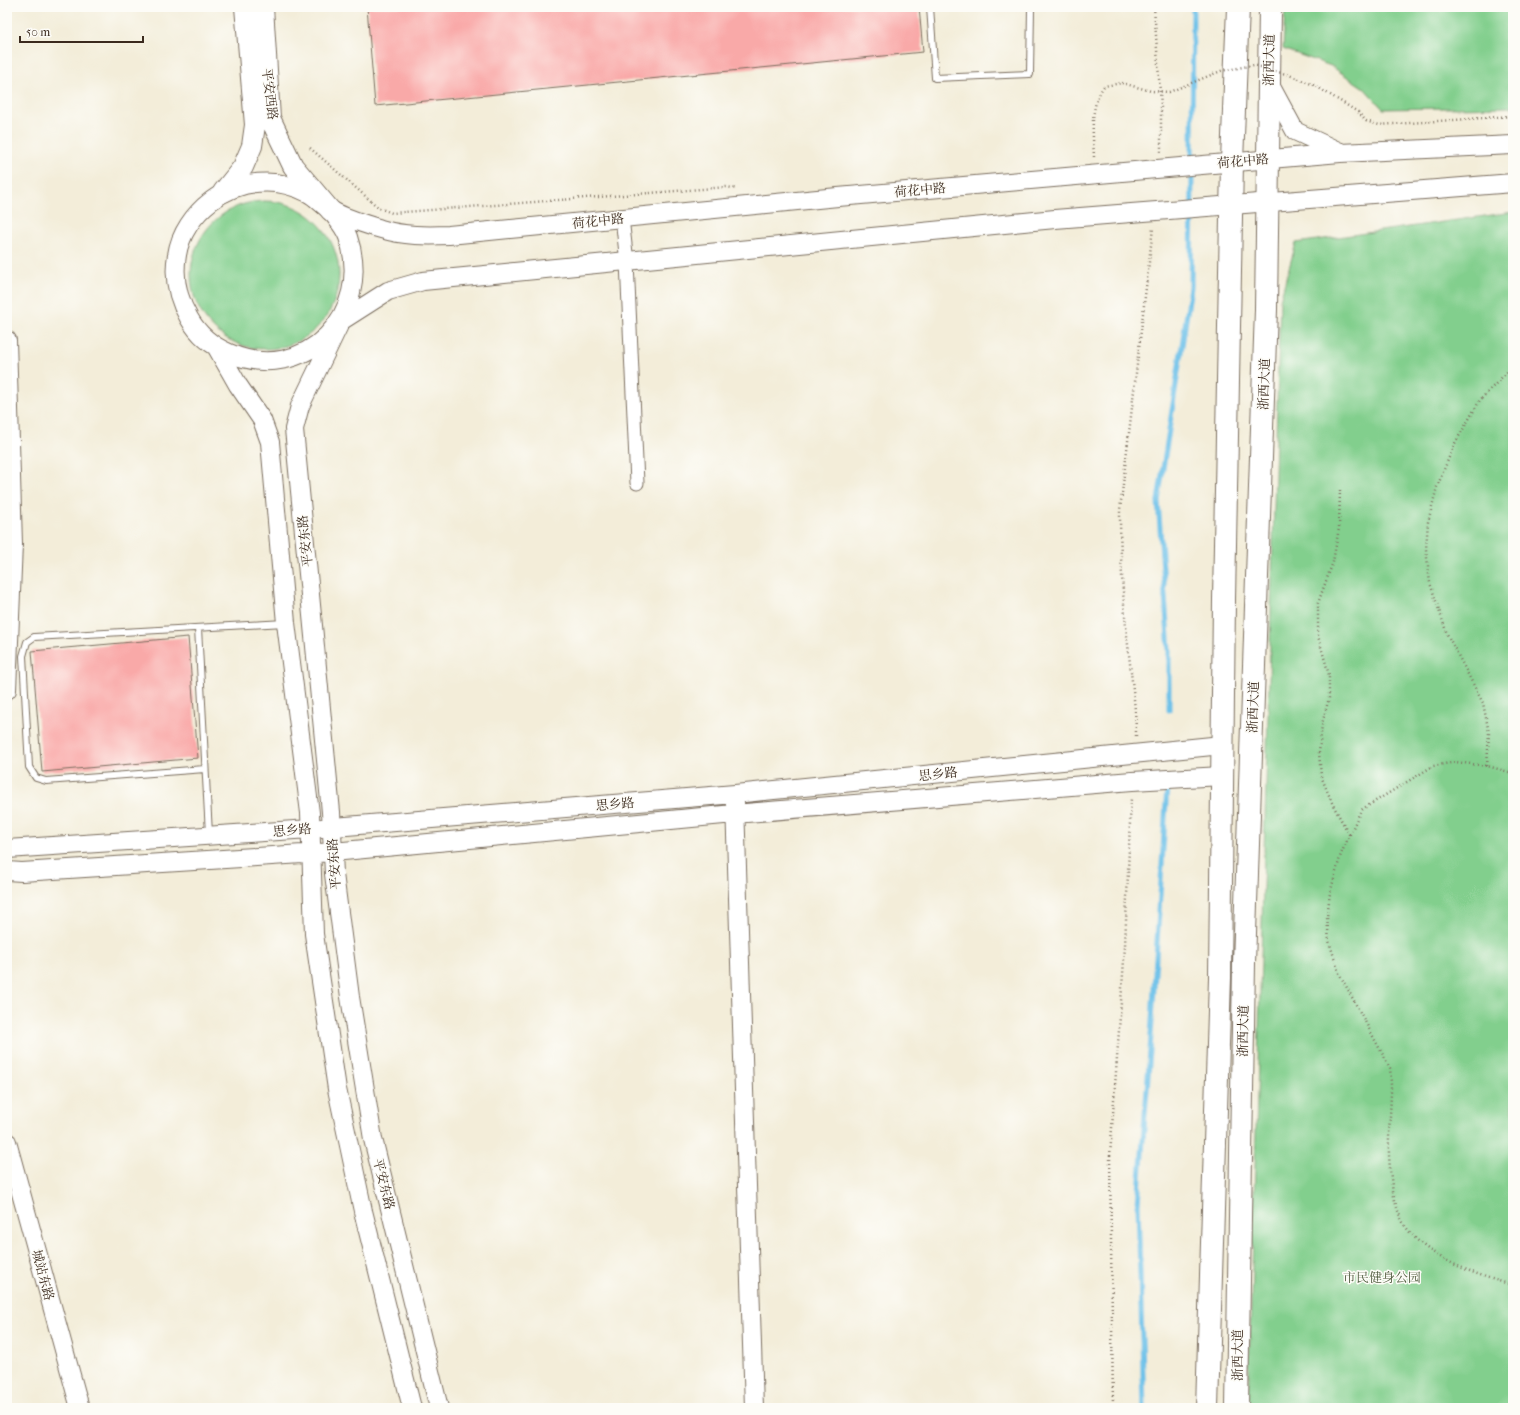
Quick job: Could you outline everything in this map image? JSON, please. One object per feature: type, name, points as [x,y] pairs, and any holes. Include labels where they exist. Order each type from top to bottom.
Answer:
[{"type":"highway","name":"浙西大道","points":[[1207,1408],[1220,978],[1222,745],[1232,162],[1238,7]]},
{"type":"highway","name":"浙西大道","points":[[1237,1408],[1244,963],[1266,309],[1270,7]]},
{"type":"main road","name":"平安西路","points":[[224,192],[243,167],[252,146],[256,125],[245,7]]},
{"type":"main road","name":"平安西路","points":[[263,7],[270,118],[293,166],[331,211]]},
{"type":"main road","points":[[1269,83],[1295,131],[1340,152]]},
{"type":"main road","name":"荷花中路","points":[[331,211],[380,229],[399,234],[424,236],[449,235],[1340,152],[1513,145]]},
{"type":"main road","points":[[331,211],[308,193],[281,183],[251,182],[224,192],[200,210],[185,230],[177,254],[175,279],[181,304],[195,329],[217,348],[242,359],[270,362],[298,356],[322,342],[341,321],[388,291],[423,281],[1054,219],[1513,183]]},
{"type":"main road","name":"平安东路","points":[[331,211],[347,236],[354,264],[352,294],[341,321],[300,406],[294,429],[332,826],[334,874],[350,997],[373,1139],[439,1408]]},
{"type":"main road","points":[[7,340],[13,544],[7,690]]},
{"type":"main road","name":"平安东路","points":[[217,348],[238,385],[262,420],[270,442],[286,623],[310,830],[314,934],[337,1089],[363,1211],[412,1408]]},
{"type":"main road","name":"思乡路","points":[[7,850],[310,830],[332,826],[735,794],[1222,745]]},
{"type":"main road","name":"思乡路","points":[[7,871],[22,872],[311,852],[333,852],[734,814],[1132,781],[1222,776]]},
{"type":"main road","points":[[735,794],[734,814],[754,1408]]},
{"type":"main road","name":"城站东路","points":[[7,1142],[80,1408]]},
{"type":"street","points":[[622,218],[627,262],[637,483]]},
{"type":"lane","points":[[930,7],[935,78],[1030,74],[1031,7]]},
{"type":"lane","points":[[205,769],[46,781],[36,778],[29,767],[27,743],[23,656],[27,642],[34,637],[286,623]]},
{"type":"lane","points":[[198,628],[209,836]]},
{"type":"path","points":[[1154,7],[1161,106],[1161,155],[1165,168]]},
{"type":"path","points":[[1094,162],[1092,122],[1097,96],[1104,86],[1122,83],[1151,91],[1169,92],[1221,71],[1254,65],[1289,75],[1314,85],[1358,112],[1366,121],[1380,124],[1513,116]]},
{"type":"path","points":[[310,148],[379,208],[392,213],[413,213],[726,187],[740,189]]},
{"type":"path","points":[[1136,754],[1136,714],[1128,644],[1120,543],[1120,510],[1160,211]]},
{"type":"path","points":[[1487,766],[1488,733],[1483,703],[1447,634],[1430,583],[1426,549],[1428,522],[1437,487],[1454,445],[1480,400],[1513,366]]},
{"type":"path","points":[[1340,490],[1339,528],[1333,562],[1318,603],[1318,636],[1329,675],[1328,698],[1322,724],[1319,753],[1321,776],[1333,805],[1350,836]]},
{"type":"path","points":[[1513,773],[1487,766],[1456,762],[1433,766],[1361,810],[1342,854],[1330,893],[1327,917],[1329,941],[1339,973],[1390,1068],[1392,1085],[1389,1153],[1394,1198],[1405,1226],[1419,1243],[1445,1259],[1482,1276],[1513,1285]]},
{"type":"path","points":[[1113,1408],[1110,1156],[1125,946],[1132,781]]},
{"type":"green space","points":[[1285,7],[1513,7],[1513,107],[1383,109],[1364,88],[1331,66],[1283,49]]},
{"type":"green space","points":[[258,201],[272,201],[287,204],[300,209],[318,222],[331,240],[334,247],[338,260],[338,290],[334,303],[331,310],[318,328],[300,341],[293,344],[280,348],[258,349],[243,346],[230,341],[218,333],[207,322],[199,310],[194,297],[191,282],[191,268],[194,253],[199,240],[207,228],[218,217],[230,209],[243,204]]},
{"type":"green space","name":"市民健身公园","points":[[1513,212],[1513,1408],[1248,1408],[1280,300],[1296,243]]},
{"type":"building","points":[[367,7],[919,7],[923,52],[375,106]]},
{"type":"building","points":[[188,637],[198,758],[42,772],[32,651]]},
{"type":"waterway","points":[[1192,162],[1193,7]]},
{"type":"waterway","points":[[1169,710],[1169,651],[1158,501],[1191,287],[1192,170]]},
{"type":"waterway","points":[[1144,1408],[1138,1204],[1150,1051],[1167,787]]}]
